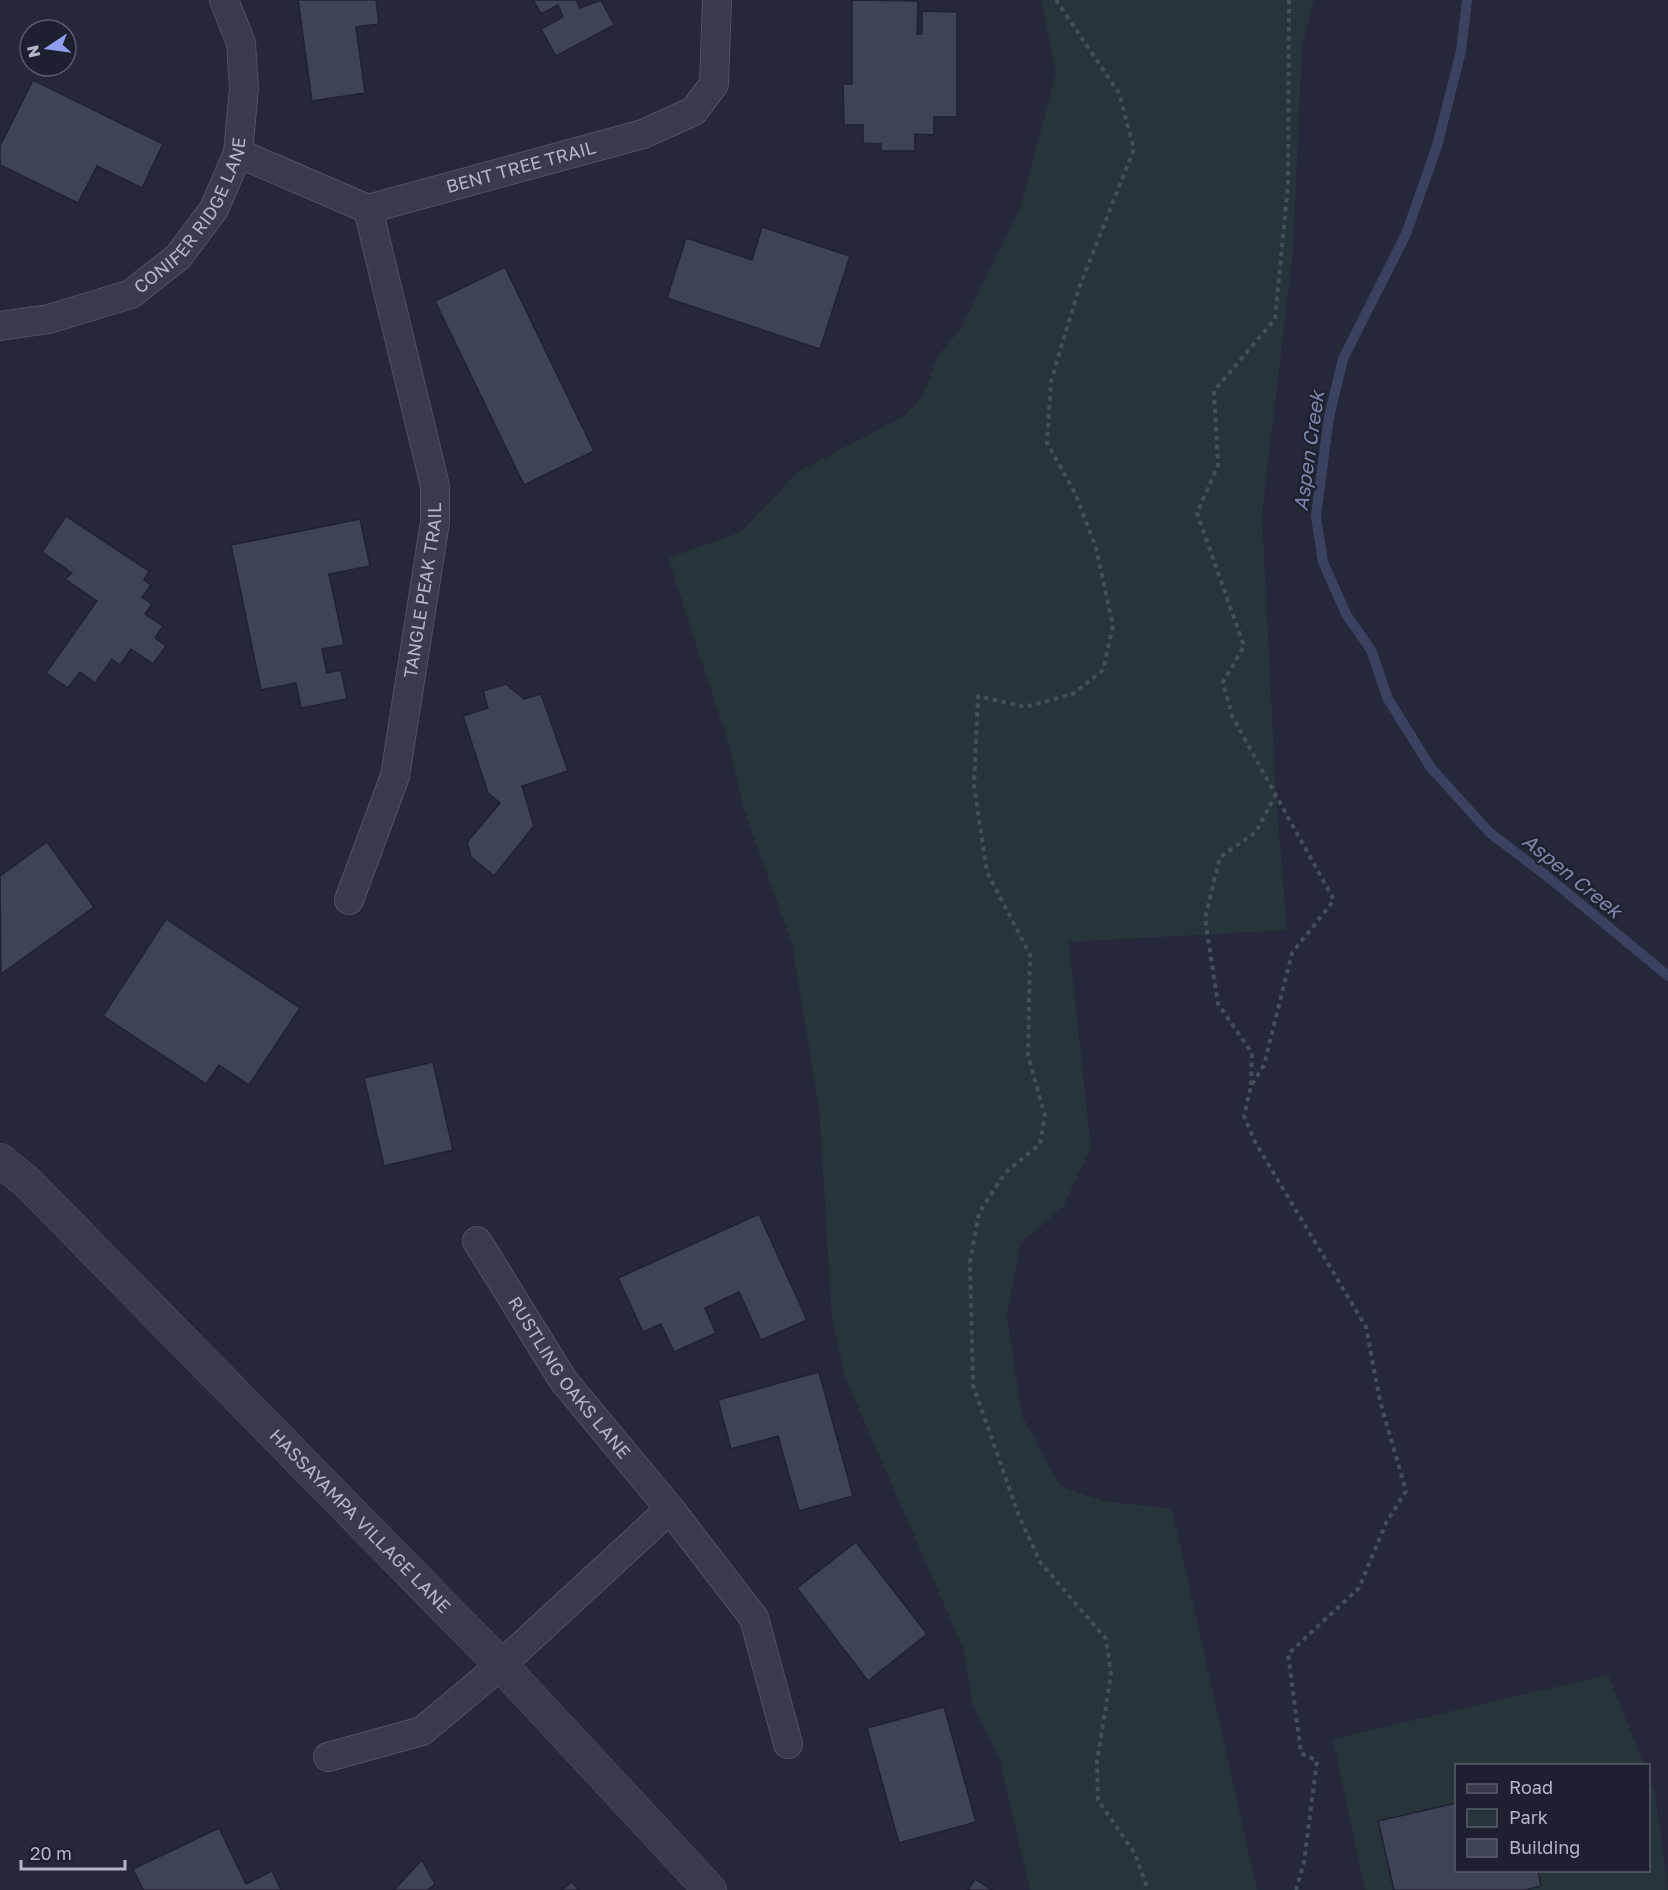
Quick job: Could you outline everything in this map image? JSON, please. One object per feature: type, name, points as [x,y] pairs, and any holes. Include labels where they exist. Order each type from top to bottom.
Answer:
[{"type":"street","name":"CONIFER RIDGE LANE","points":[[0,326],[49,319],[131,294],[177,257],[214,209],[238,153],[244,88],[240,43],[224,0]]},
{"type":"street","name":"BENT TREE TRAIL","points":[[368,209],[643,134],[694,111],[714,84],[717,0]]},
{"type":"street","points":[[238,153],[368,209]]},
{"type":"street","name":"TANGLE PEAK TRAIL","points":[[349,900],[394,776],[435,522],[432,475],[368,209]]},
{"type":"street","name":"HASSAYAMPA VILLAGE LANE","points":[[0,1160],[28,1183],[501,1665],[710,1890]]},
{"type":"street","name":"RUSTLING OAKS LANE","points":[[477,1241],[563,1380],[670,1509],[754,1618],[788,1744]]},
{"type":"street","points":[[328,1757],[422,1731],[501,1665],[670,1509]]},
{"type":"path","points":[[1056,0],[1119,93],[1134,149],[1078,288],[1051,381],[1047,443],[1075,493],[1096,548],[1113,626],[1103,670],[1073,694],[1024,706],[978,696],[974,786],[987,872],[1030,955],[1028,1055],[1045,1116],[1040,1144],[1005,1173],[979,1213],[970,1262],[973,1385],[1019,1516],[1040,1562],[1106,1639],[1111,1674],[1097,1762],[1098,1800],[1135,1854],[1148,1890]]},
{"type":"path","points":[[1251,1086],[1264,1065],[1292,952],[1334,900],[1232,716],[1223,682],[1244,646],[1197,513],[1218,465],[1214,392],[1275,319],[1288,184],[1289,0]]},
{"type":"path","points":[[1276,795],[1256,832],[1220,857],[1205,918],[1218,1004],[1252,1053],[1251,1086],[1245,1116],[1255,1142],[1366,1327],[1380,1401],[1406,1491],[1386,1523],[1359,1588],[1288,1654],[1301,1753],[1317,1761],[1304,1862],[1296,1890]]},
{"type":"green space","points":[[1041,0],[1314,0],[1302,46],[1293,251],[1262,514],[1276,794],[1287,930],[1069,942],[1091,1148],[1063,1207],[1020,1244],[1007,1316],[1022,1416],[1060,1486],[1103,1501],[1172,1509],[1257,1890],[1030,1890],[999,1757],[973,1705],[963,1648],[845,1377],[832,1318],[819,1108],[792,944],[743,807],[729,745],[668,558],[741,532],[798,472],[906,415],[923,395],[938,356],[961,328],[1020,209],[1056,73]]},
{"type":"green space","points":[[1608,1675],[1644,1764],[1455,1764],[1455,1872],[1650,1872],[1650,1780],[1655,1793],[1668,1890],[1365,1890],[1333,1739]]},
{"type":"building","points":[[298,0],[376,0],[379,24],[356,27],[365,93],[312,101]]},
{"type":"building","points":[[533,0],[576,0],[580,8],[601,0],[614,25],[556,56],[541,29],[563,17],[558,5],[541,14]]},
{"type":"building","points":[[852,0],[918,1],[917,34],[922,34],[922,11],[957,12],[957,117],[934,117],[934,135],[915,134],[915,151],[881,151],[881,144],[863,143],[863,125],[844,125],[843,84],[852,84]]},
{"type":"building","points":[[33,80],[163,144],[142,188],[97,166],[78,203],[0,165],[0,146]]},
{"type":"building","points":[[762,227],[850,256],[820,349],[667,298],[686,238],[752,260]]},
{"type":"building","points":[[505,267],[594,451],[524,485],[435,301]]},
{"type":"building","points":[[66,516],[149,571],[144,580],[151,585],[142,597],[152,604],[145,614],[163,626],[155,638],[166,646],[153,664],[131,649],[120,665],[112,659],[95,683],[80,672],[68,688],[46,673],[97,601],[65,579],[72,573],[42,552]]},
{"type":"building","points":[[360,519],[370,566],[329,574],[344,645],[322,649],[327,673],[341,670],[347,699],[301,708],[296,683],[261,690],[231,545]]},
{"type":"building","points":[[506,684],[524,699],[541,694],[568,771],[522,786],[534,826],[494,876],[471,857],[467,842],[500,803],[488,793],[463,716],[488,708],[483,691]]},
{"type":"building","points":[[47,842],[94,907],[1,974],[0,876]]},
{"type":"building","points":[[166,919],[300,1008],[249,1085],[219,1065],[206,1084],[103,1016]]},
{"type":"building","points":[[433,1062],[453,1150],[384,1166],[364,1078]]},
{"type":"building","points":[[759,1214],[807,1320],[761,1340],[739,1292],[705,1308],[716,1333],[674,1352],[661,1324],[643,1332],[618,1278]]},
{"type":"building","points":[[819,1372],[853,1496],[799,1511],[778,1436],[731,1449],[718,1400]]},
{"type":"building","points":[[856,1542],[927,1634],[868,1681],[797,1588]]},
{"type":"building","points":[[944,1707],[976,1822],[899,1843],[867,1728]]},
{"type":"building","points":[[1455,1803],[1455,1872],[1538,1872],[1541,1886],[1525,1890],[1394,1890],[1378,1821]]},
{"type":"building","points":[[219,1828],[246,1884],[272,1871],[281,1890],[143,1890],[133,1869]]},
{"type":"building","points":[[422,1860],[435,1884],[428,1890],[394,1890]]},
{"type":"building","points":[[975,1879],[992,1890],[968,1890]]},
{"type":"building","points":[[572,1882],[579,1890],[562,1890]]},
{"type":"waterway","name":"Aspen Creek","points":[[1467,0],[1461,51],[1437,146],[1406,234],[1343,359],[1329,417],[1316,516],[1323,562],[1346,614],[1371,650],[1388,699],[1431,768],[1490,833],[1548,877],[1668,976]]}]
